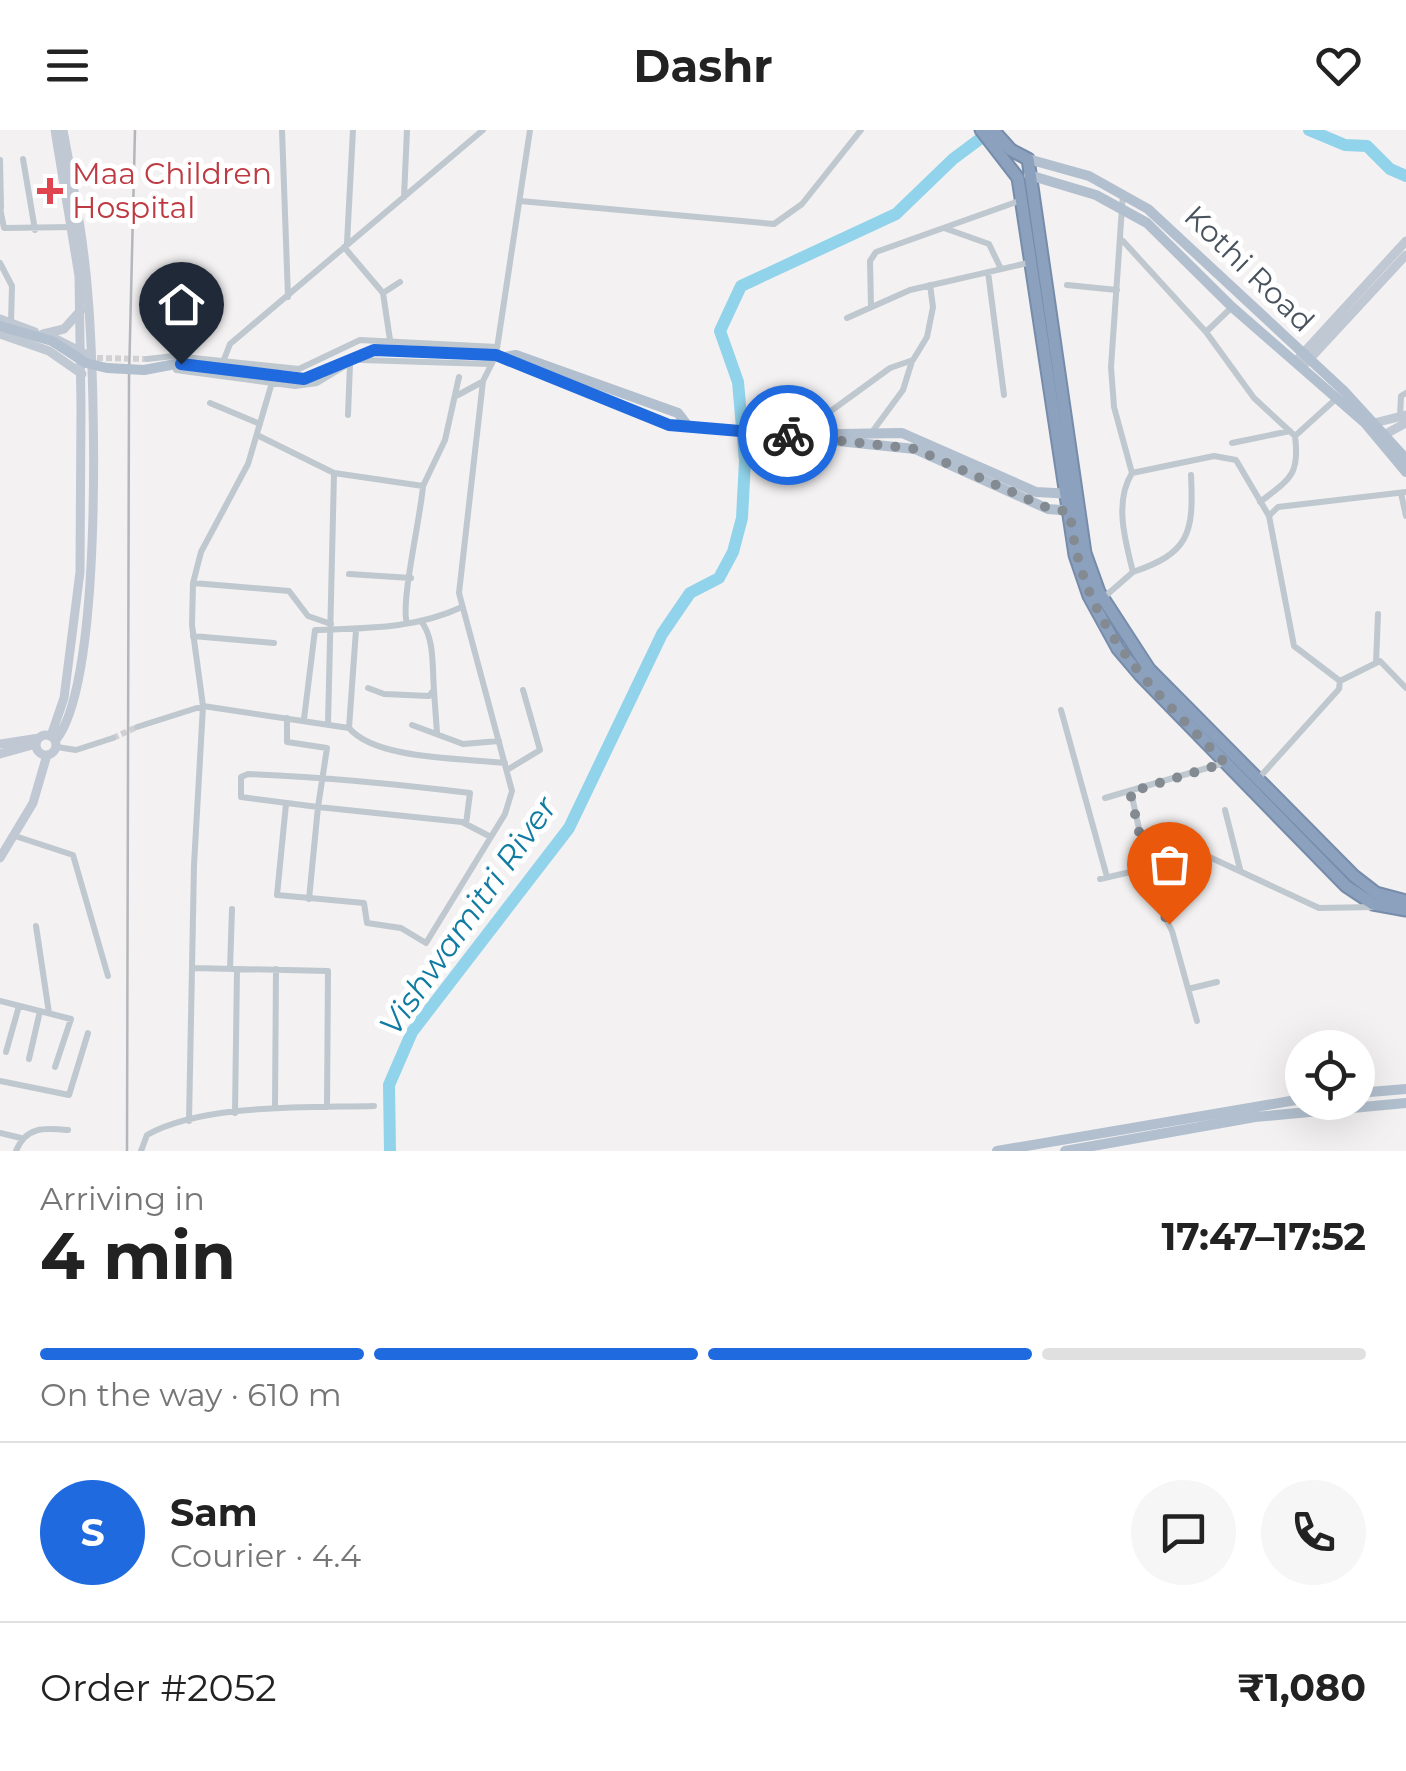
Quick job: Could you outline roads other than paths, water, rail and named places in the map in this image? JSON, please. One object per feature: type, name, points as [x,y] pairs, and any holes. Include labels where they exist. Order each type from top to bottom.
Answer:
[{"type":"highway","points":[[981,130],[1014,155],[1022,173],[1022,200],[1073,494]]},
{"type":"highway","points":[[993,130],[1014,155],[1022,173],[1073,494],[1081,575],[1118,649],[1346,886],[1406,910]]},
{"type":"highway","points":[[1075,511],[1102,599],[1149,670],[1365,886],[1386,902],[1406,901]]},
{"type":"main road","points":[[0,858],[34,803],[46,756],[55,741],[80,572],[85,375],[89,355],[76,227],[59,131]]},
{"type":"main road","name":"Kothi Road","points":[[1014,155],[1123,192],[1162,220],[1338,397],[1371,423]]},
{"type":"main road","name":"Kothi Road","points":[[1022,173],[1122,207],[1158,232],[1232,307],[1302,361],[1371,423],[1406,472]]},
{"type":"main road","points":[[76,227],[80,310],[89,355]]},
{"type":"main road","points":[[1302,361],[1406,241]]},
{"type":"main road","points":[[1302,361],[1406,255]]},
{"type":"main road","points":[[43,334],[64,329],[80,310]]},
{"type":"main road","points":[[4,323],[43,334],[89,355]]},
{"type":"main road","points":[[4,323],[52,341],[86,363],[107,368],[144,370],[181,364],[304,379],[374,350],[516,355],[678,413],[693,427],[915,449],[1048,508],[1075,511]]},
{"type":"main road","points":[[0,334],[49,351],[85,375]]},
{"type":"main road","points":[[1371,423],[1404,418]]},
{"type":"main road","points":[[1382,436],[1404,418]]},
{"type":"main road","points":[[784,435],[872,432],[916,436],[1036,492],[1073,494]]},
{"type":"main road","name":"Kothi Road","points":[[1382,436],[1406,458]]},
{"type":"main road","points":[[0,754],[37,741]]},
{"type":"main road","points":[[37,741],[46,756]]},
{"type":"main road","points":[[0,744],[55,741]]},
{"type":"main road","points":[[1375,1092],[1406,1089]]},
{"type":"main road","points":[[1065,1151],[1285,1103]]},
{"type":"main road","points":[[996,1151],[1165,1127],[1406,1103]]},
{"type":"street","points":[[282,130],[288,297]]},
{"type":"street","points":[[353,130],[346,246],[383,294],[390,340]]},
{"type":"street","points":[[404,198],[407,130]]},
{"type":"street","points":[[223,362],[230,344],[484,130]]},
{"type":"street","points":[[286,804],[277,895],[364,903],[367,923],[400,928],[426,944],[505,814],[512,791],[458,593],[483,381],[496,356],[530,130]]},
{"type":"street","points":[[520,201],[774,224],[802,204],[861,130]]},
{"type":"street","points":[[24,158],[36,230]]},
{"type":"street","points":[[0,160],[4,228],[76,227]]},
{"type":"street","points":[[1123,192],[1111,368],[1114,407],[1132,472]]},
{"type":"street","points":[[871,307],[872,255],[1022,200]]},
{"type":"street","points":[[943,228],[990,244],[1001,270]]},
{"type":"street","points":[[1122,240],[1148,263],[1206,332],[1254,398],[1292,433],[1298,465],[1287,481],[1260,502]]},
{"type":"street","points":[[847,318],[930,286],[1032,262]]},
{"type":"street","points":[[0,263],[12,286],[4,323]]},
{"type":"street","points":[[988,272],[1004,395]]},
{"type":"street","points":[[383,294],[400,282]]},
{"type":"street","points":[[872,432],[903,390],[912,360],[927,337],[934,307],[930,286]]},
{"type":"street","points":[[1067,286],[1116,290]]},
{"type":"street","points":[[1206,332],[1232,307]]},
{"type":"street","points":[[147,359],[174,356],[276,369],[320,362],[360,340],[390,340],[496,356]]},
{"type":"street","points":[[176,370],[271,384],[309,384],[350,364],[378,358],[496,356]]},
{"type":"street","points":[[802,432],[890,368],[912,360]]},
{"type":"street","points":[[348,415],[350,364]]},
{"type":"street","points":[[189,1121],[203,706],[193,636],[194,582],[201,552],[248,464],[276,369]]},
{"type":"street","points":[[408,623],[403,611],[423,486],[445,440],[459,377]]},
{"type":"street","points":[[456,396],[483,381]]},
{"type":"street","points":[[1404,418],[1400,400],[1406,393]]},
{"type":"street","points":[[1232,444],[1292,433],[1338,397]]},
{"type":"street","points":[[210,403],[260,424]]},
{"type":"street","points":[[257,436],[334,473],[423,486]]},
{"type":"street","points":[[1133,572],[1122,502],[1122,488],[1132,472],[1214,456],[1236,460],[1269,516],[1294,646],[1340,681]]},
{"type":"street","points":[[328,724],[334,473]]},
{"type":"street","points":[[1102,599],[1133,572],[1162,562],[1179,550],[1191,516],[1191,475]]},
{"type":"street","points":[[1269,516],[1278,507],[1403,492],[1406,516]]},
{"type":"street","points":[[349,574],[411,578]]},
{"type":"street","points":[[194,582],[289,591],[308,616],[330,627],[356,630],[421,621],[462,607]]},
{"type":"street","points":[[1376,663],[1378,614]]},
{"type":"street","points":[[421,621],[428,630],[436,732]]},
{"type":"street","points":[[304,719],[312,634],[330,627]]},
{"type":"street","points":[[349,728],[356,630]]},
{"type":"street","points":[[193,636],[274,644]]},
{"type":"street","points":[[1340,681],[1380,662],[1406,688]]},
{"type":"street","points":[[1258,780],[1338,690],[1340,681]]},
{"type":"street","points":[[368,688],[419,698],[434,690]]},
{"type":"street","points":[[137,727],[203,706],[349,728],[359,740],[383,749],[506,766],[540,750],[523,690]]},
{"type":"street","points":[[1060,710],[1103,878],[1205,856],[1319,908],[1386,902]]},
{"type":"street","points":[[286,718],[288,742],[327,748],[309,898]]},
{"type":"street","points":[[412,726],[463,744],[499,741]]},
{"type":"street","points":[[55,741],[76,750],[113,738]]},
{"type":"street","points":[[1105,798],[1225,763]]},
{"type":"street","points":[[466,824],[470,793],[344,778],[241,777],[241,797],[466,824],[490,836]]},
{"type":"street","points":[[1130,792],[1146,867],[1172,932],[1197,1021]]},
{"type":"street","points":[[1226,810],[1240,869]]},
{"type":"street","points":[[16,836],[72,855],[108,976]]},
{"type":"street","points":[[232,909],[235,1113]]},
{"type":"street","points":[[29,1058],[44,1012],[36,926]]},
{"type":"street","points":[[192,968],[328,971],[327,1107]]},
{"type":"street","points":[[275,1107],[276,969]]},
{"type":"street","points":[[1188,989],[1216,982]]},
{"type":"street","points":[[0,1001],[71,1019],[55,1066]]},
{"type":"street","points":[[6,1052],[19,1006]]},
{"type":"street","points":[[0,1081],[69,1095],[88,1033]]},
{"type":"street","points":[[141,1151],[147,1134],[189,1121],[275,1107],[374,1106]]},
{"type":"street","points":[[16,1151],[21,1138],[38,1127],[68,1130]]},
{"type":"street","points":[[0,1132],[21,1138]]},
{"type":"waterway","name":"Vishwamitri River","points":[[390,1151],[389,1085],[412,1032],[569,828],[662,634],[690,593],[719,578],[733,552],[742,518],[745,461],[738,382],[720,331],[741,286],[896,214],[953,159],[992,130]]},
{"type":"waterway","points":[[1309,130],[1345,145],[1367,146],[1390,169],[1406,176]]},
{"type":"tunnel","points":[[97,358],[147,359]]},
{"type":"tunnel","points":[[113,738],[137,727]]},
{"type":"railway","points":[[127,1151],[129,378],[135,130]]},
{"type":"place","name":"Maa Children Hospital","points":[[50,191]]}]
